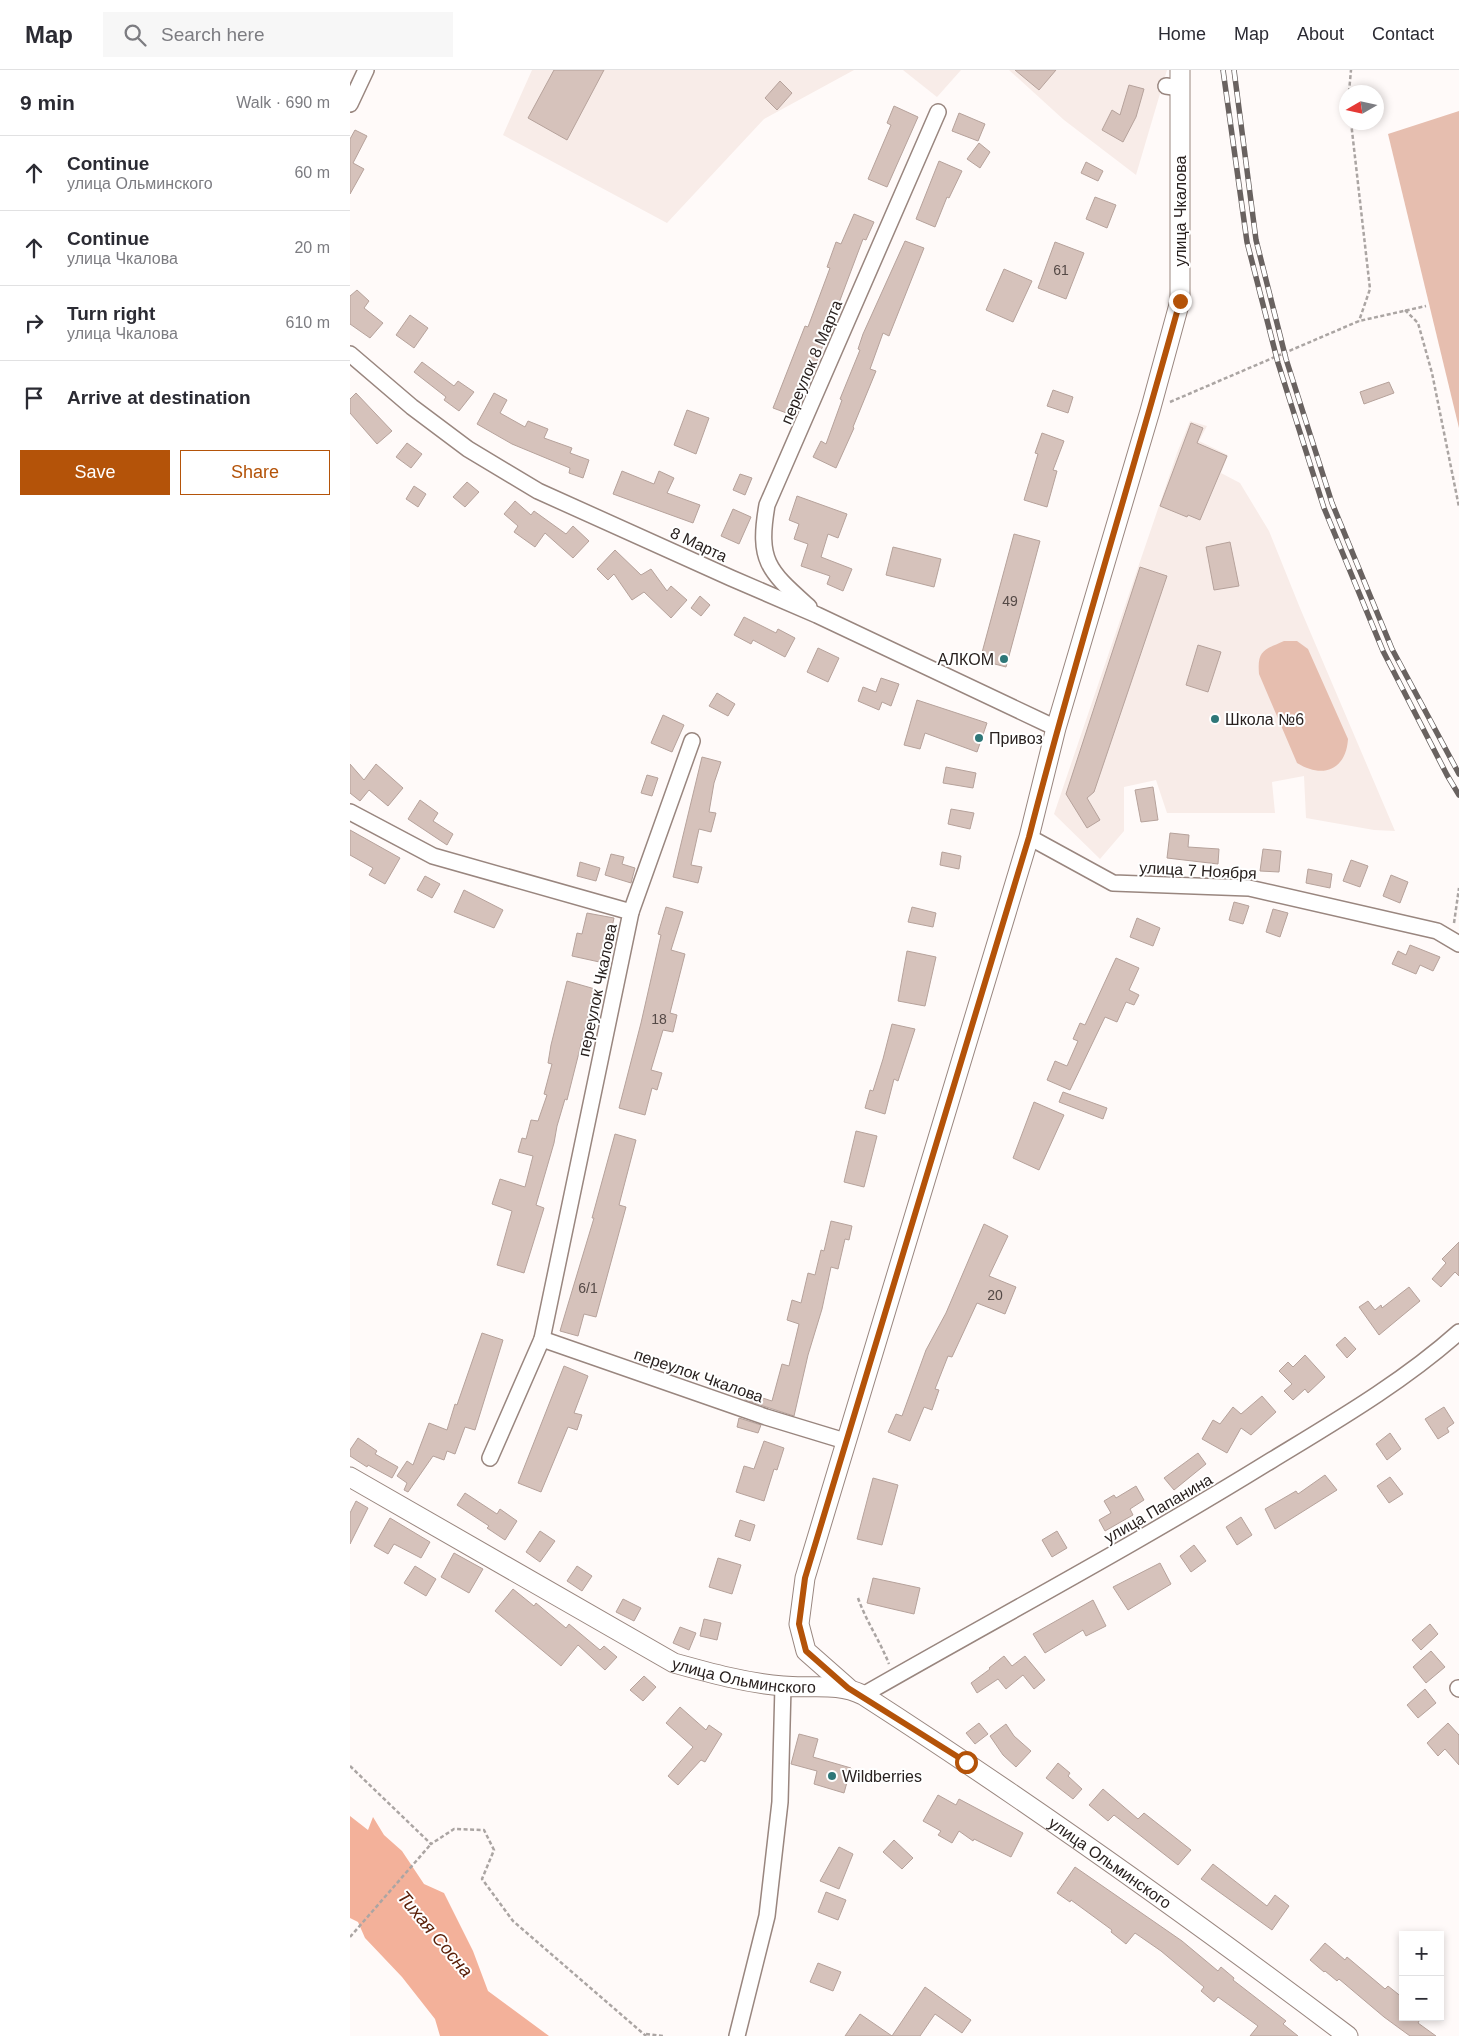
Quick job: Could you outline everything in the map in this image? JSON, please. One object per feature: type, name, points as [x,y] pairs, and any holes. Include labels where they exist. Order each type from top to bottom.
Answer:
[{"type":"street","points":[[350,104],[366,70]]},
{"type":"street","name":"улица Чкалова","points":[[855,1692],[806,1651],[799,1624],[805,1578],[1029,837],[1056,728],[1150,411],[1180,301],[1175,81]]},
{"type":"street","name":"переулок 8 Марта","points":[[817,615],[775,576],[766,556],[762,534],[767,506],[938,112]]},
{"type":"street","name":"8 Марта","points":[[350,354],[412,407],[468,449],[538,491],[817,615],[1056,728]]},
{"type":"street","points":[[631,912],[692,741]]},
{"type":"street","name":"переулок Чкалова","points":[[350,812],[433,856],[631,912],[542,1338],[490,1458]]},
{"type":"street","name":"улица 7 Ноября","points":[[1029,837],[1113,883],[1249,888],[1437,931],[1455,942]]},
{"type":"street","name":"улица Папанина","points":[[855,1692],[894,1677],[1181,1516],[1352,1411],[1437,1351],[1459,1332]]},
{"type":"street","name":"переулок Чкалова","points":[[542,1338],[766,1417],[845,1441]]},
{"type":"street","name":"улица Ольминского","points":[[350,1477],[674,1663],[717,1675],[783,1686],[855,1692],[966,1762],[1198,1923],[1348,2036]]},
{"type":"street","points":[[737,2036],[767,1916],[780,1802],[783,1686]]},
{"type":"path","points":[[1350,85],[1351,70]]},
{"type":"path","points":[[1353,130],[1370,289],[1359,321]]},
{"type":"path","points":[[1150,411],[1359,321],[1426,306]]},
{"type":"path","points":[[1405,310],[1418,323],[1432,373],[1459,507]]},
{"type":"path","points":[[1455,942],[1459,888]]},
{"type":"path","points":[[858,1598],[866,1622],[881,1645],[894,1677]]},
{"type":"path","points":[[350,1766],[431,1844]]},
{"type":"path","points":[[350,1936],[431,1844],[454,1829],[484,1830],[494,1850],[482,1879],[513,1921],[645,2035],[663,2036]]},
{"type":"shaded area","points":[[532,70],[854,70],[764,119],[667,223],[503,135]]},
{"type":"shaded area","points":[[903,70],[961,70],[937,97]]},
{"type":"shaded area","points":[[1009,70],[1167,70],[1136,175],[1064,120]]},
{"type":"shaded area","points":[[1459,111],[1459,428],[1388,134]]},
{"type":"shaded area","points":[[1190,421],[1207,426],[1199,441],[1228,455],[1221,473],[1240,483],[1269,531],[1395,831],[1374,830],[1306,818],[1304,776],[1272,782],[1275,813],[1167,813],[1156,780],[1124,787],[1124,831],[1100,859],[1054,814],[1177,453]]},
{"type":"shaded area","points":[[1284,641],[1297,641],[1308,649],[1348,739],[1343,758],[1332,769],[1316,770],[1297,763],[1259,674],[1259,660],[1263,652]]},
{"type":"water","name":"Тихая Сосна","points":[[350,1816],[368,1830],[373,1817],[384,1835],[402,1851],[424,1884],[444,1893],[473,1951],[488,1991],[549,2036],[440,2036],[435,2019],[402,1977],[365,1938],[358,1922],[350,1918]]},
{"type":"building","points":[[554,70],[604,70],[567,140],[528,118]]},
{"type":"building","points":[[1015,70],[1056,70],[1039,90]]},
{"type":"building","points":[[780,81],[792,93],[777,110],[765,98]]},
{"type":"building","points":[[1129,85],[1144,89],[1136,117],[1123,142],[1102,130],[1112,110],[1120,115]]},
{"type":"building","points":[[894,106],[918,117],[887,187],[868,179],[891,125],[887,123]]},
{"type":"building","points":[[959,113],[985,124],[978,141],[952,131]]},
{"type":"building","points":[[355,130],[367,136],[353,163],[364,169],[350,194],[350,139]]},
{"type":"building","points":[[979,143],[990,152],[980,168],[967,159]]},
{"type":"building","points":[[939,161],[962,171],[949,198],[947,197],[935,227],[916,219]]},
{"type":"building","points":[[1086,162],[1103,171],[1098,181],[1081,173]]},
{"type":"building","points":[[1095,197],[1116,205],[1107,228],[1086,219]]},
{"type":"building","points":[[854,214],[874,222],[866,240],[863,239],[810,380],[806,379],[792,415],[773,408],[805,326],[808,327],[830,268],[827,267],[836,242],[841,244]]},
{"type":"building","points":[[905,241],[924,248],[889,336],[883,333],[870,369],[876,371],[836,468],[813,457],[821,441],[826,444],[842,400],[840,399],[860,350],[858,349],[863,334]]},
{"type":"building","points":[[1055,242],[1084,253],[1066,299],[1038,288]]},
{"type":"building","points":[[1004,269],[1032,281],[1013,322],[986,310]]},
{"type":"building","points":[[357,290],[369,301],[364,308],[383,323],[370,338],[350,324],[350,296]]},
{"type":"building","points":[[410,315],[428,328],[414,348],[396,335]]},
{"type":"building","points":[[422,362],[454,386],[458,381],[474,392],[459,411],[444,400],[446,397],[414,372]]},
{"type":"building","points":[[1389,382],[1394,393],[1364,404],[1360,392]]},
{"type":"building","points":[[1053,390],[1073,397],[1068,413],[1047,406]]},
{"type":"building","points":[[356,393],[392,431],[377,444],[350,413],[350,399]]},
{"type":"building","points":[[494,393],[507,400],[500,413],[525,427],[528,421],[548,429],[544,438],[572,448],[570,453],[589,460],[583,478],[569,473],[570,468],[512,444],[477,424]]},
{"type":"building","points":[[687,410],[709,418],[696,454],[674,445]]},
{"type":"building","points":[[1191,423],[1203,428],[1197,443],[1227,456],[1200,520],[1160,506]]},
{"type":"building","points":[[1042,433],[1064,441],[1053,470],[1057,471],[1047,507],[1024,500],[1038,454],[1035,453]]},
{"type":"building","points":[[407,443],[422,454],[411,468],[396,457]]},
{"type":"building","points":[[622,471],[654,484],[659,471],[674,478],[667,493],[700,505],[693,523],[613,494]]},
{"type":"building","points":[[740,474],[752,478],[745,495],[733,490]]},
{"type":"building","points":[[467,482],[479,492],[465,507],[453,497]]},
{"type":"building","points":[[414,486],[426,494],[418,507],[406,499]]},
{"type":"building","points":[[797,496],[847,514],[838,538],[828,534],[821,557],[852,569],[843,591],[827,584],[830,576],[801,566],[808,544],[794,539],[799,524],[789,520]]},
{"type":"building","points":[[515,501],[531,515],[534,511],[566,534],[573,526],[589,541],[573,558],[545,533],[535,547],[514,532],[518,526],[504,514]]},
{"type":"building","points":[[733,509],[751,517],[739,544],[721,536]]},
{"type":"building","points":[[1014,534],[1040,541],[1006,667],[980,660]]},
{"type":"building","points":[[1230,542],[1239,586],[1214,590],[1206,547]]},
{"type":"building","points":[[893,547],[941,559],[934,587],[886,575]]},
{"type":"building","points":[[615,550],[641,575],[651,569],[667,591],[671,586],[687,600],[671,618],[644,592],[632,600],[614,574],[608,580],[597,569]]},
{"type":"building","points":[[1140,567],[1167,576],[1094,792],[1087,798],[1100,820],[1087,828],[1066,794]]},
{"type":"building","points":[[700,596],[710,605],[701,616],[691,608]]},
{"type":"building","points":[[744,617],[776,633],[778,629],[795,638],[785,657],[753,640],[751,644],[734,635]]},
{"type":"building","points":[[1198,645],[1221,652],[1208,692],[1186,685]]},
{"type":"building","points":[[818,648],[839,658],[828,682],[807,672]]},
{"type":"building","points":[[881,678],[899,684],[891,706],[882,702],[879,710],[858,701],[863,687],[876,692]]},
{"type":"building","points":[[717,693],[735,704],[728,716],[709,706]]},
{"type":"building","points":[[917,700],[987,723],[977,752],[925,733],[920,749],[904,745]]},
{"type":"building","points":[[663,715],[684,725],[672,752],[651,743]]},
{"type":"building","points":[[702,757],[721,762],[714,783],[709,812],[716,813],[711,832],[699,829],[691,865],[702,867],[698,883],[673,877]]},
{"type":"building","points":[[350,764],[364,780],[376,764],[403,788],[388,806],[369,790],[360,801],[350,793]]},
{"type":"building","points":[[946,767],[976,773],[973,788],[943,783]]},
{"type":"building","points":[[647,775],[658,778],[652,796],[641,793]]},
{"type":"building","points":[[1153,787],[1158,820],[1141,822],[1135,790]]},
{"type":"building","points":[[420,800],[438,813],[433,821],[453,834],[447,845],[408,819]]},
{"type":"building","points":[[951,809],[974,813],[970,829],[948,824]]},
{"type":"building","points":[[350,830],[400,858],[385,884],[369,875],[373,868],[350,855]]},
{"type":"building","points":[[1170,833],[1189,835],[1188,847],[1219,849],[1218,864],[1167,858]]},
{"type":"building","points":[[1263,849],[1281,851],[1279,872],[1260,871]]},
{"type":"building","points":[[942,852],[961,856],[959,869],[940,865]]},
{"type":"building","points":[[611,854],[624,857],[622,864],[635,868],[631,883],[605,875]]},
{"type":"building","points":[[1351,860],[1368,866],[1360,887],[1343,881]]},
{"type":"building","points":[[580,862],[600,868],[596,881],[577,876]]},
{"type":"building","points":[[1308,869],[1332,874],[1330,888],[1306,883]]},
{"type":"building","points":[[1391,875],[1408,882],[1400,903],[1383,896]]},
{"type":"building","points":[[425,876],[440,884],[432,898],[417,890]]},
{"type":"building","points":[[464,890],[503,910],[494,928],[454,912]]},
{"type":"building","points":[[1234,902],[1249,906],[1243,924],[1229,920]]},
{"type":"building","points":[[666,907],[683,912],[671,950],[685,954],[670,1013],[677,1015],[673,1032],[663,1030],[651,1070],[662,1073],[657,1090],[652,1088],[645,1115],[619,1108],[641,1023],[661,935],[658,934]]},
{"type":"building","points":[[912,907],[936,913],[933,927],[908,922]]},
{"type":"building","points":[[1273,909],[1288,913],[1280,937],[1266,932]]},
{"type":"building","points":[[587,913],[614,918],[604,963],[572,956],[577,933],[582,934]]},
{"type":"building","points":[[1137,918],[1160,928],[1153,946],[1130,937]]},
{"type":"building","points":[[1410,945],[1440,957],[1433,971],[1420,965],[1416,974],[1392,964],[1398,951],[1406,955]]},
{"type":"building","points":[[907,951],[936,957],[925,1006],[898,1001]]},
{"type":"building","points":[[1116,958],[1139,968],[1129,990],[1139,995],[1134,1005],[1126,1002],[1117,1022],[1105,1017],[1070,1090],[1047,1080],[1055,1061],[1067,1066],[1078,1041],[1073,1039],[1080,1023],[1085,1025]]},
{"type":"building","points":[[567,981],[595,989],[567,1100],[565,1099],[536,1205],[544,1208],[524,1273],[497,1265],[512,1211],[492,1204],[500,1179],[525,1187],[533,1156],[518,1152],[522,1138],[526,1139],[531,1120],[538,1121],[547,1095],[544,1094],[552,1064],[548,1063],[551,1045]]},
{"type":"building","points":[[892,1024],[915,1029],[898,1081],[894,1079],[885,1114],[865,1108],[870,1090],[873,1091]]},
{"type":"building","points":[[1063,1092],[1107,1108],[1103,1119],[1059,1102]]},
{"type":"building","points":[[1034,1102],[1064,1115],[1039,1170],[1013,1158]]},
{"type":"building","points":[[856,1131],[877,1136],[864,1187],[844,1182]]},
{"type":"building","points":[[615,1134],[636,1140],[619,1205],[626,1207],[596,1317],[584,1314],[578,1336],[560,1331],[594,1218],[592,1218]]},
{"type":"building","points":[[831,1221],[852,1226],[849,1240],[845,1239],[838,1269],[831,1267],[794,1416],[745,1400],[747,1393],[772,1401],[782,1364],[789,1366],[799,1324],[787,1320],[792,1300],[801,1303],[808,1273],[815,1275],[821,1250],[824,1251]]},
{"type":"building","points":[[984,1224],[1008,1236],[989,1276],[1016,1287],[1005,1314],[977,1303],[952,1357],[948,1356],[935,1389],[939,1390],[932,1410],[924,1407],[910,1441],[888,1432],[896,1414],[902,1416],[926,1350],[946,1313]]},
{"type":"building","points":[[1459,1242],[1459,1276],[1455,1272],[1441,1287],[1432,1279],[1446,1263],[1442,1259]]},
{"type":"building","points":[[1409,1287],[1420,1301],[1379,1335],[1359,1307],[1368,1301],[1375,1310],[1381,1305],[1382,1308]]},
{"type":"building","points":[[482,1333],[503,1340],[475,1430],[465,1427],[455,1454],[447,1451],[444,1460],[433,1456],[408,1492],[404,1490],[407,1483],[397,1476],[407,1461],[413,1465],[429,1423],[447,1430]]},
{"type":"building","points":[[1345,1337],[1356,1349],[1347,1358],[1336,1345]]},
{"type":"building","points":[[1305,1355],[1325,1377],[1308,1393],[1305,1389],[1293,1400],[1284,1391],[1292,1384],[1279,1371],[1288,1362],[1293,1367]]},
{"type":"building","points":[[564,1366],[588,1376],[574,1413],[582,1415],[577,1430],[568,1427],[541,1492],[518,1483]]},
{"type":"building","points":[[1262,1396],[1276,1412],[1251,1435],[1241,1428],[1227,1453],[1202,1439],[1213,1420],[1220,1424],[1233,1407],[1241,1414]]},
{"type":"building","points":[[1444,1407],[1454,1423],[1447,1428],[1449,1432],[1438,1439],[1425,1419]]},
{"type":"building","points":[[739,1418],[761,1425],[758,1433],[737,1427]]},
{"type":"building","points":[[1390,1433],[1401,1449],[1387,1460],[1376,1444]]},
{"type":"building","points":[[358,1438],[377,1451],[375,1454],[398,1467],[392,1478],[368,1465],[367,1467],[350,1456],[350,1450]]},
{"type":"building","points":[[764,1441],[784,1448],[777,1470],[774,1469],[764,1501],[736,1492],[744,1466],[754,1469]]},
{"type":"building","points":[[1198,1453],[1206,1464],[1174,1490],[1164,1478]]},
{"type":"building","points":[[1325,1475],[1337,1490],[1275,1529],[1265,1509],[1296,1491],[1298,1494]]},
{"type":"building","points":[[1390,1477],[1403,1494],[1389,1503],[1377,1486]]},
{"type":"building","points":[[873,1478],[898,1485],[882,1545],[857,1539]]},
{"type":"building","points":[[1136,1486],[1144,1500],[1130,1509],[1133,1515],[1105,1531],[1099,1520],[1111,1513],[1104,1501],[1114,1495],[1116,1498]]},
{"type":"building","points":[[465,1493],[497,1514],[500,1509],[517,1521],[505,1540],[487,1528],[489,1526],[457,1505]]},
{"type":"building","points":[[356,1501],[368,1508],[350,1544],[350,1513]]},
{"type":"building","points":[[1241,1517],[1252,1535],[1237,1545],[1226,1527]]},
{"type":"building","points":[[390,1518],[430,1542],[421,1558],[394,1544],[388,1554],[374,1546]]},
{"type":"building","points":[[740,1520],[755,1525],[750,1541],[735,1536]]},
{"type":"building","points":[[540,1531],[555,1541],[540,1562],[526,1552]]},
{"type":"building","points":[[1057,1531],[1067,1548],[1052,1557],[1042,1540]]},
{"type":"building","points":[[1194,1545],[1206,1561],[1191,1572],[1180,1556]]},
{"type":"building","points":[[454,1553],[483,1569],[469,1593],[441,1577]]},
{"type":"building","points":[[718,1558],[741,1565],[732,1594],[709,1587]]},
{"type":"building","points":[[1160,1563],[1171,1584],[1128,1610],[1113,1587]]},
{"type":"building","points":[[415,1566],[436,1579],[426,1596],[404,1583]]},
{"type":"building","points":[[577,1566],[592,1576],[582,1591],[567,1581]]},
{"type":"building","points":[[873,1578],[920,1588],[914,1614],[867,1603]]},
{"type":"building","points":[[513,1589],[534,1606],[536,1603],[566,1628],[569,1624],[600,1650],[604,1646],[617,1657],[605,1670],[578,1645],[561,1666],[495,1611]]},
{"type":"building","points":[[623,1599],[641,1608],[634,1621],[616,1612]]},
{"type":"building","points":[[1093,1600],[1106,1626],[1086,1636],[1083,1630],[1045,1653],[1033,1634]]},
{"type":"building","points":[[704,1619],[721,1623],[717,1640],[700,1636]]},
{"type":"building","points":[[1430,1624],[1438,1634],[1421,1650],[1412,1640]]},
{"type":"building","points":[[680,1627],[696,1633],[689,1650],[673,1643]]},
{"type":"building","points":[[1431,1651],[1445,1667],[1426,1683],[1413,1667]]},
{"type":"building","points":[[1004,1656],[1012,1666],[1025,1656],[1045,1680],[1034,1689],[1023,1675],[1006,1689],[998,1679],[977,1693],[971,1683]]},
{"type":"building","points":[[644,1676],[656,1687],[643,1701],[630,1690]]},
{"type":"building","points":[[1425,1689],[1436,1703],[1418,1718],[1407,1705]]},
{"type":"building","points":[[680,1707],[706,1730],[709,1725],[722,1734],[705,1762],[701,1760],[678,1785],[668,1776],[693,1747],[666,1723]]},
{"type":"building","points":[[979,1723],[988,1734],[975,1744],[966,1733]]},
{"type":"building","points":[[1448,1723],[1459,1735],[1459,1765],[1445,1749],[1438,1756],[1427,1743]]},
{"type":"building","points":[[1006,1724],[1014,1736],[1031,1751],[1016,1767],[1003,1755],[990,1736]]},
{"type":"building","points":[[799,1734],[818,1739],[813,1757],[851,1768],[844,1793],[814,1784],[817,1771],[791,1764]]},
{"type":"building","points":[[1058,1763],[1070,1773],[1068,1776],[1082,1789],[1073,1799],[1046,1778]]},
{"type":"building","points":[[1103,1789],[1138,1819],[1144,1813],[1191,1850],[1178,1865],[1114,1815],[1108,1821],[1089,1805]]},
{"type":"building","points":[[938,1795],[956,1805],[959,1799],[1023,1833],[1011,1857],[974,1839],[973,1841],[959,1831],[952,1843],[938,1835],[941,1831],[923,1821]]},
{"type":"building","points":[[894,1840],[913,1858],[902,1869],[883,1852]]},
{"type":"building","points":[[839,1847],[853,1854],[839,1889],[820,1881]]},
{"type":"building","points":[[1213,1864],[1267,1906],[1275,1895],[1289,1906],[1272,1930],[1201,1879]]},
{"type":"building","points":[[1075,1867],[1182,1941],[1218,1971],[1221,1967],[1234,1978],[1233,1980],[1286,2021],[1283,2024],[1298,2036],[1250,2036],[1258,2026],[1218,1997],[1214,2002],[1201,1991],[1204,1987],[1161,1951],[1135,1933],[1126,1944],[1111,1932],[1112,1930],[1071,1900],[1070,1902],[1057,1893]]},
{"type":"building","points":[[826,1892],[846,1900],[838,1920],[818,1912]]},
{"type":"building","points":[[1325,1943],[1345,1960],[1347,1957],[1385,1989],[1388,1986],[1399,1995],[1399,2021],[1419,2021],[1418,2023],[1436,2036],[1410,2036],[1339,1979],[1337,1981],[1310,1960]]},
{"type":"building","points":[[818,1963],[841,1972],[833,1991],[810,1982]]},
{"type":"building","points":[[925,1987],[971,2020],[962,2033],[935,2014],[920,2036],[892,2036]]},
{"type":"building","points":[[860,2014],[892,2036],[845,2036]]},
{"type":"railway","points":[[1223,70],[1247,242],[1278,363],[1324,508],[1383,651],[1459,795]]},
{"type":"railway","points":[[1234,70],[1256,240],[1286,359],[1332,503],[1392,649],[1459,774]]},
{"type":"place","name":"АЛКОМ","points":[[1004,659]]},
{"type":"place","name":"Школа №6","points":[[1215,719]]},
{"type":"place","name":"Привоз","points":[[979,738]]},
{"type":"place","name":"Wildberries","points":[[832,1776]]},
{"type":"route","points":[[966,1762],[863,1695],[848,1688],[806,1651],[799,1624],[805,1578],[1029,837],[1056,728],[1150,411],[1180,301]]}]
